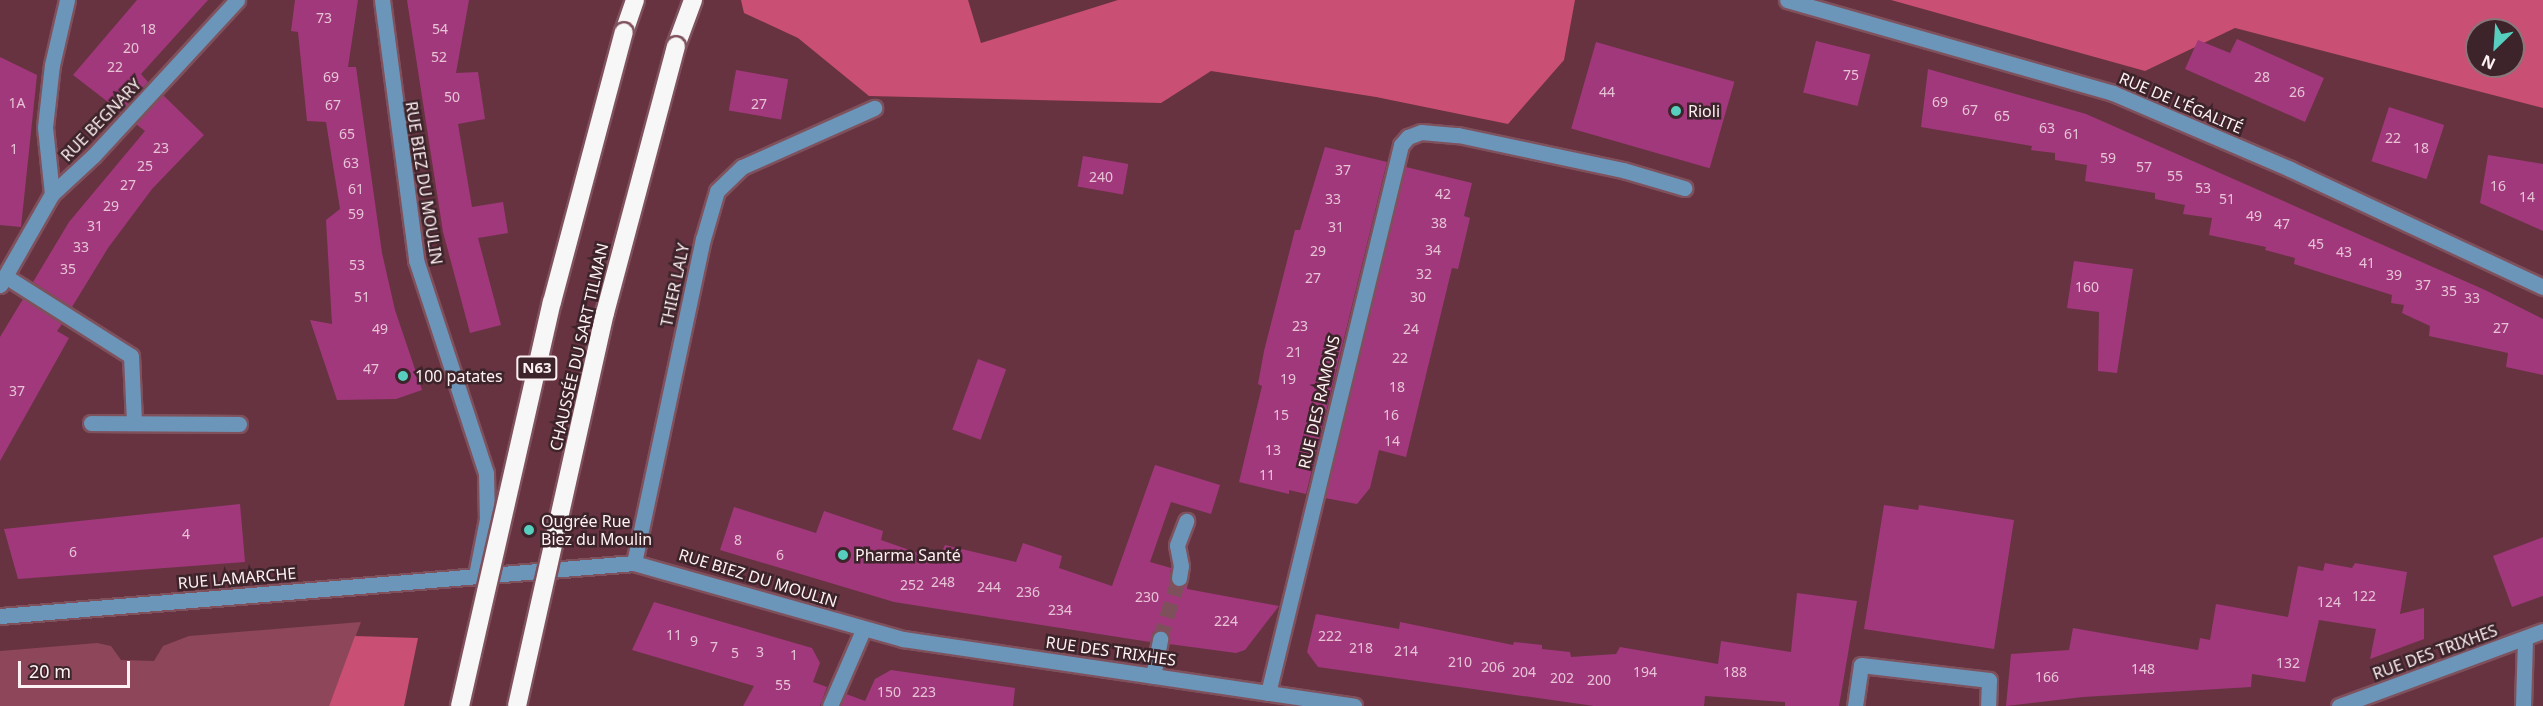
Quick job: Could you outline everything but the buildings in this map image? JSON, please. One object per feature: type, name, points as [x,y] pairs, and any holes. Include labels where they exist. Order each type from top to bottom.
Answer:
[{"type":"highway","name":"CHAUSSÉE DU SART TILMAN","points":[[460,706],[552,302],[624,32],[635,0]]},
{"type":"highway","name":"CHAUSSÉE DU SART TILMAN","points":[[517,706],[605,313],[676,46],[693,0]]},
{"type":"street","points":[[52,194],[45,127],[51,65],[67,0]]},
{"type":"street","name":"RUE BEGNARY","points":[[2,280],[52,194],[94,155],[237,0]]},
{"type":"street","name":"RUE BIEZ DU MOULIN","points":[[381,0],[416,260],[486,473],[487,519],[476,575],[634,563],[668,569],[863,630]]},
{"type":"street","name":"RUE DE L'ÉGALITÉ","points":[[1788,0],[2113,93],[2290,170],[2543,287]]},
{"type":"street","name":"THIER LALY","points":[[634,563],[705,231],[717,191],[742,167],[874,108]]},
{"type":"street","name":"RUE DES RAMONS","points":[[1268,693],[1395,162],[1408,136],[1421,132],[1512,146],[1684,188]]},
{"type":"street","points":[[2,280],[131,356],[134,423]]},
{"type":"street","points":[[91,423],[239,424]]},
{"type":"street","points":[[1179,578],[1181,566],[1177,545],[1186,521]]},
{"type":"street","name":"RUE LAMARCHE","points":[[0,616],[476,575]]},
{"type":"street","points":[[830,706],[863,630]]},
{"type":"street","name":"RUE DES TRIXHES","points":[[863,630],[1354,706]]},
{"type":"street","name":"RUE DES TRIXHES","points":[[2339,706],[2543,632]]},
{"type":"street","points":[[1154,676],[1160,639]]},
{"type":"street","points":[[2523,706],[2525,639]]},
{"type":"street","points":[[1855,706],[1861,665],[1989,680],[1988,706]]},
{"type":"shaded area","points":[[741,0],[968,0],[981,43],[1118,0],[1575,0],[1564,60],[1508,124],[1376,97],[1211,71],[1161,103],[869,96],[798,38],[744,13]]},
{"type":"shaded area","points":[[1891,0],[2543,0],[2543,108],[2235,28],[2145,71]]},
{"type":"shaded area","points":[[361,622],[329,706],[0,706],[0,651],[97,643],[111,646],[121,660],[154,661],[163,646],[189,636]]},
{"type":"shaded area","points":[[355,636],[418,638],[404,706],[329,706]]},
{"type":"tunnel","points":[[1160,639],[1179,578]]},
{"type":"place","name":"Rioli","points":[[1676,111]]},
{"type":"place","name":"100 patates","points":[[403,376]]},
{"type":"place","name":"Ougrée Rue Biez du Moulin","points":[[529,530]]},
{"type":"place","name":"Pharma Santé","points":[[843,555]]}]
